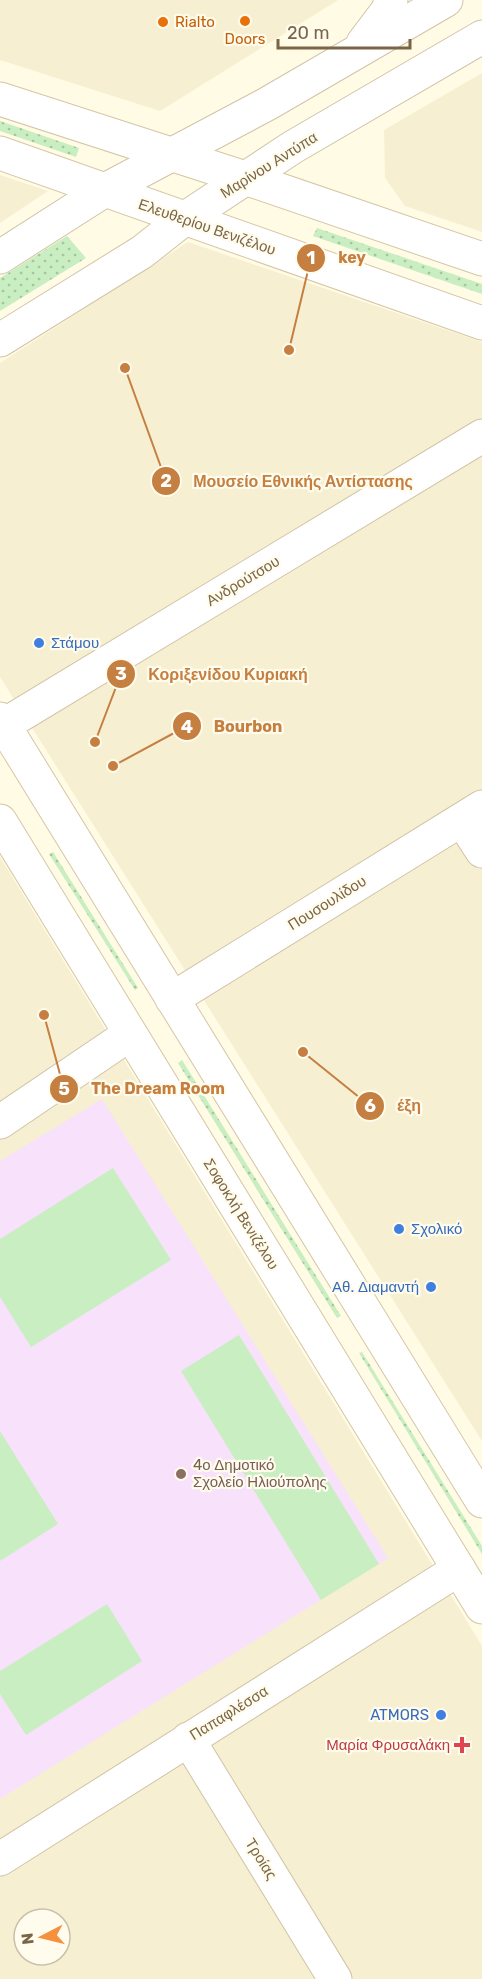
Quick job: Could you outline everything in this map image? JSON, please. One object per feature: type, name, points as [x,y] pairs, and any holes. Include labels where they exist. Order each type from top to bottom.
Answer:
[{"type":"street","points":[[354,55],[388,10],[391,0]]},
{"type":"street","points":[[0,257],[105,190],[174,155],[354,55],[446,0]]},
{"type":"street","name":"Μαρίνου Αντύπα","points":[[0,340],[142,252],[184,219],[293,147],[482,37]]},
{"type":"street","points":[[0,99],[245,178],[482,259]]},
{"type":"street","name":"Ελευθερίου Βενιζέλου","points":[[0,153],[482,323]]},
{"type":"street","name":"Ανδρούτσου","points":[[2,722],[482,436]]},
{"type":"street","points":[[2,722],[482,1501]]},
{"type":"street","points":[[472,813],[482,851]]},
{"type":"street","name":"Πουσουλίδου","points":[[172,999],[472,813]]},
{"type":"street","name":"Σοφοκλή Βενιζέλου","points":[[0,821],[482,1607]]},
{"type":"street","points":[[0,1122],[130,1034]]},
{"type":"street","name":"Παπαφλέσσα","points":[[0,1859],[459,1569]]},
{"type":"street","name":"Τροίας","points":[[188,1739],[335,1979]]},
{"type":"shaded area","points":[[0,0],[338,0],[160,111],[0,60]]},
{"type":"shaded area","points":[[482,73],[482,232],[405,206],[385,178],[384,130]]},
{"type":"shaded area","points":[[0,175],[48,191],[0,223]]},
{"type":"shaded area","points":[[188,242],[482,342],[482,1441],[0,677],[0,363]]},
{"type":"shaded area","points":[[0,857],[482,1646],[482,1979],[0,1979]]},
{"type":"shaded area","points":[[102,1099],[388,1558],[0,1799],[0,1161]]},
{"type":"green space","points":[[0,121],[79,148],[76,157],[0,131]]},
{"type":"green space","points":[[317,228],[482,284],[482,294],[313,236]]},
{"type":"green space","points":[[67,236],[86,258],[0,311],[0,278]]},
{"type":"green space","points":[[53,852],[138,988],[135,990],[49,854]]},
{"type":"green space","points":[[182,1060],[341,1316],[337,1318],[178,1063]]},
{"type":"green space","points":[[113,1168],[171,1260],[31,1347],[0,1297],[0,1239]]},
{"type":"green space","points":[[239,1335],[379,1564],[321,1600],[181,1371]]},
{"type":"green space","points":[[362,1352],[482,1546],[482,1554],[359,1353]]},
{"type":"green space","points":[[0,1431],[58,1524],[0,1561]]},
{"type":"green space","points":[[107,1604],[142,1661],[26,1735],[0,1694],[0,1671]]},
{"type":"place","name":"Doors","points":[[245,21]]},
{"type":"place","name":"Rialto","points":[[163,22]]},
{"type":"place","name":"key","points":[[289,350]]},
{"type":"place","name":"Μουσείο Εθνικής Αντίστασης","points":[[125,368]]},
{"type":"place","name":"Στάμου","points":[[39,643]]},
{"type":"place","name":"Κοριξενίδου Κυριακή","points":[[95,742]]},
{"type":"place","name":"Bourbon","points":[[113,766]]},
{"type":"place","name":"The Dream Room","points":[[44,1015]]},
{"type":"place","name":"έξη","points":[[303,1052]]},
{"type":"place","name":"Σχολικό","points":[[399,1229]]},
{"type":"place","name":"Αθ. Διαμαντή","points":[[431,1287]]},
{"type":"place","name":"4ο Δημοτικό Σχολείο Ηλιούπολης","points":[[181,1474]]},
{"type":"place","name":"ATMORS","points":[[441,1715]]},
{"type":"place","name":"Μαρία Φρυσαλάκη","points":[[462,1745]]}]
